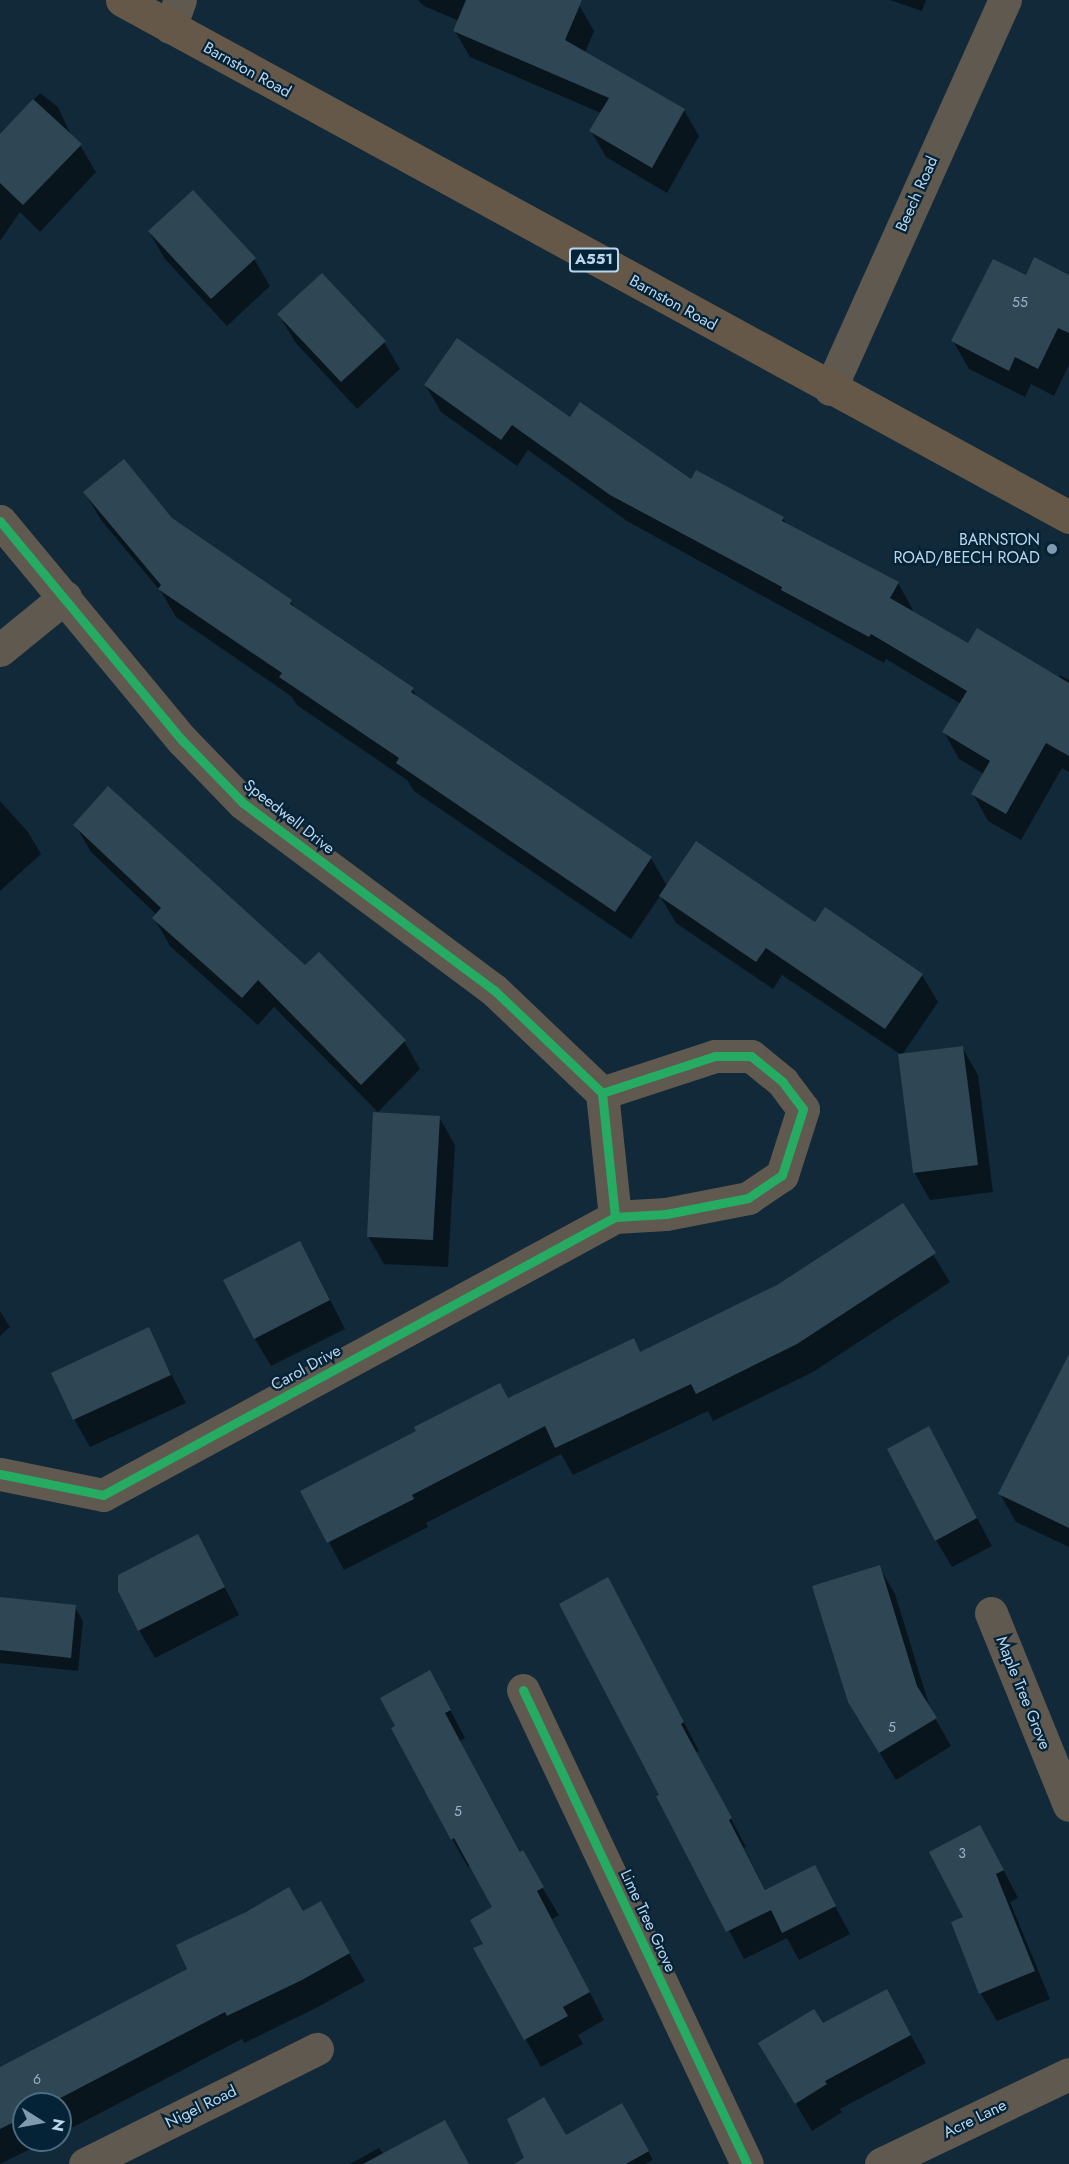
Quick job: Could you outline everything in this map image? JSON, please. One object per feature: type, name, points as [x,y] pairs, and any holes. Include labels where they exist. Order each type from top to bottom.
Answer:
[{"type":"main road","name":"Barnston Road","points":[[122,0],[175,13],[830,389],[1069,517]]},
{"type":"street","name":"Beech Road","points":[[830,389],[1005,0]]},
{"type":"street","name":"Speedwell Drive","points":[[0,521],[182,740],[243,803],[494,990],[602,1093]]},
{"type":"street","points":[[0,650],[65,597]]},
{"type":"street","points":[[715,1056],[752,1056],[783,1082],[802,1109],[782,1175],[747,1198],[666,1214],[615,1217],[602,1093],[715,1056]]},
{"type":"street","name":"Carol Drive","points":[[0,1474],[103,1495],[615,1217]]},
{"type":"street","name":"Maple Tree Grove","points":[[991,1613],[1069,1805]]},
{"type":"street","name":"Lime Tree Grove","points":[[523,1690],[747,2164]]},
{"type":"street","name":"Nigel Road","points":[[85,2164],[317,2049]]},
{"type":"street","name":"Acre Lane","points":[[881,2164],[1069,2074]]},
{"type":"building","points":[[466,0],[582,0],[565,40],[685,109],[652,168],[589,131],[609,98],[453,31]]},
{"type":"building","points":[[33,99],[82,144],[23,205],[0,183],[0,134]]},
{"type":"building","points":[[193,190],[256,258],[211,299],[148,231]]},
{"type":"building","points":[[1034,257],[1069,275],[1069,333],[1058,328],[1038,369],[1015,357],[1009,371],[951,341],[993,259],[1026,275]]},
{"type":"building","points":[[322,273],[386,341],[341,382],[277,314]]},
{"type":"building","points":[[457,338],[570,417],[580,402],[691,479],[696,470],[784,517],[782,521],[899,582],[890,598],[968,643],[977,628],[1069,683],[1069,756],[1046,743],[1006,814],[971,794],[990,761],[942,732],[967,691],[871,634],[869,637],[781,590],[782,587],[610,495],[512,425],[501,440],[424,385]]},
{"type":"building","points":[[124,459],[172,518],[292,600],[290,604],[414,688],[411,692],[652,857],[615,912],[396,763],[399,758],[279,677],[282,673],[158,589],[161,585],[83,492]]},
{"type":"building","points":[[108,786],[305,965],[319,952],[406,1040],[361,1085],[258,980],[242,998],[152,918],[161,908],[73,825]]},
{"type":"building","points":[[696,841],[815,922],[825,907],[923,974],[885,1029],[766,948],[756,962],[659,896]]},
{"type":"building","points":[[963,1046],[978,1165],[913,1173],[898,1054]]},
{"type":"building","points":[[373,1112],[440,1116],[433,1240],[367,1237]]},
{"type":"building","points":[[903,1203],[936,1253],[797,1344],[696,1394],[691,1384],[555,1448],[545,1426],[412,1495],[414,1499],[327,1543],[300,1491],[416,1431],[414,1427],[500,1383],[508,1398],[634,1338],[640,1352],[777,1285]]},
{"type":"building","points":[[300,1241],[330,1300],[254,1339],[223,1280]]},
{"type":"building","points":[[149,1327],[171,1375],[73,1420],[51,1373]]},
{"type":"building","points":[[1069,1354],[1069,1528],[998,1494]]},
{"type":"building","points":[[929,1426],[977,1518],[935,1541],[887,1449]]},
{"type":"building","points":[[198,1534],[225,1587],[138,1631],[118,1591],[118,1575]]},
{"type":"building","points":[[880,1565],[917,1686],[937,1718],[879,1753],[848,1702],[812,1586]]},
{"type":"building","points":[[608,1577],[684,1722],[681,1724],[732,1818],[729,1820],[765,1890],[815,1865],[836,1906],[782,1933],[771,1910],[726,1932],[656,1796],[659,1795],[559,1604]]},
{"type":"building","points":[[0,1597],[76,1605],[71,1658],[0,1650]]},
{"type":"building","points":[[430,1670],[451,1710],[445,1713],[520,1852],[523,1850],[544,1887],[537,1891],[590,1992],[563,2007],[568,2016],[524,2040],[473,1948],[483,1944],[470,1920],[492,1907],[454,1838],[451,1840],[391,1728],[395,1726],[380,1698]]},
{"type":"building","points":[[980,1825],[1004,1870],[996,1874],[1035,1971],[979,1994],[951,1922],[963,1917],[929,1852]]},
{"type":"building","points":[[289,1887],[303,1911],[321,1901],[350,1953],[302,1980],[227,2016],[225,2012],[72,2092],[12,2092],[12,2123],[0,2129],[0,2067],[187,1969],[176,1945],[246,1912]]},
{"type":"building","points":[[887,1989],[911,2035],[825,2081],[827,2084],[795,2104],[758,2043],[814,2009],[823,2023]]},
{"type":"building","points":[[544,2097],[566,2135],[622,2103],[649,2151],[626,2164],[514,2164],[524,2158],[507,2119]]},
{"type":"building","points":[[445,2120],[469,2164],[363,2164]]},
{"type":"cycle path","points":[[0,521],[182,740],[243,803],[494,990],[602,1093],[615,1217]]},
{"type":"cycle path","points":[[0,1474],[103,1495],[615,1217],[666,1214],[748,1198],[782,1175],[803,1109],[783,1082],[751,1056],[715,1056],[602,1093]]},
{"type":"cycle path","points":[[523,1690],[747,2164]]},
{"type":"place","name":"BARNSTON ROAD/BEECH ROAD","points":[[1052,549]]}]
